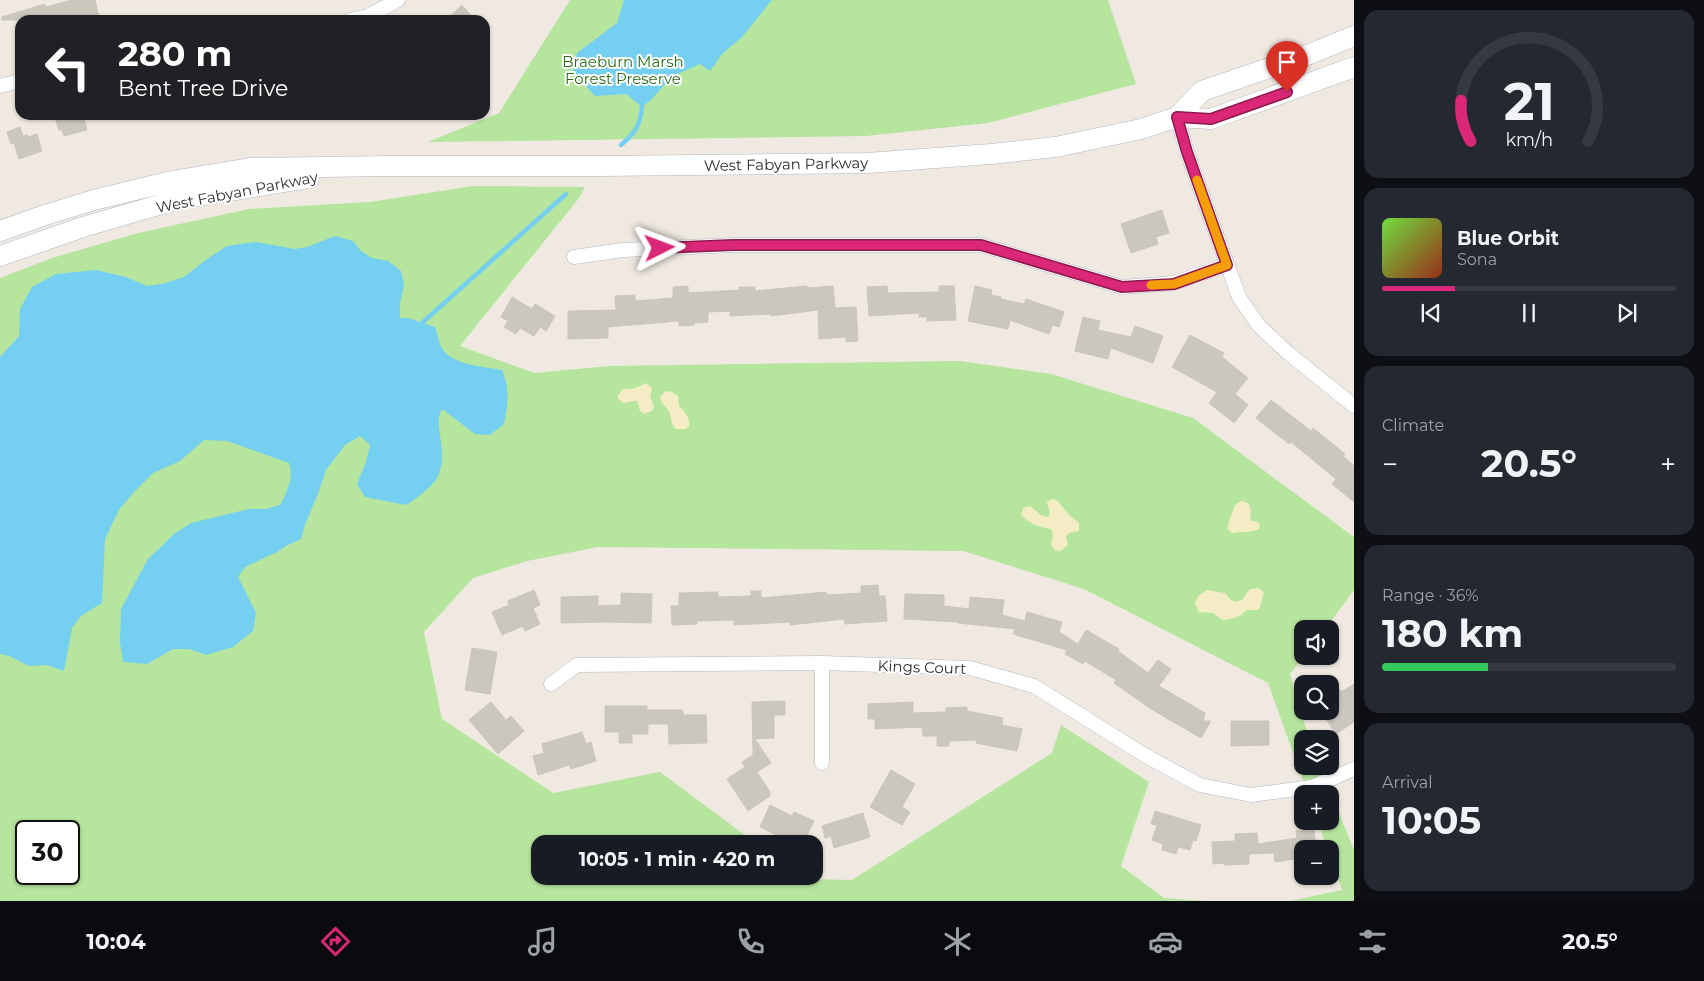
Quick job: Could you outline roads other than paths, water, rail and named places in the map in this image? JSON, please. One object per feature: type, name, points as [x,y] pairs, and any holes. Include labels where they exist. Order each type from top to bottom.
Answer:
[{"type":"main road","name":"West Fabyan Parkway","points":[[1177,117],[1202,91],[1310,54],[1354,36]]},
{"type":"main road","name":"West Fabyan Parkway","points":[[0,230],[94,200],[191,178],[250,168],[867,163],[1056,147],[1141,129],[1177,117],[1211,119],[1354,67]]},
{"type":"main road","points":[[1271,98],[1320,92],[1354,80]]},
{"type":"main road","name":"West Fabyan Parkway","points":[[0,256],[83,227],[178,200],[253,186],[390,166]]},
{"type":"street","points":[[370,15],[398,0]]},
{"type":"street","points":[[0,86],[15,82]]},
{"type":"street","points":[[1177,117],[1190,161],[1239,297],[1259,326],[1288,353],[1354,406]]},
{"type":"street","points":[[574,257],[623,250],[733,245],[981,245],[1122,287],[1174,284],[1227,265]]},
{"type":"street","name":"Kings Court","points":[[551,684],[577,664],[822,664],[970,668],[1034,686],[1146,756],[1200,785],[1251,795],[1312,787],[1354,769]]},
{"type":"street","points":[[822,664],[822,763]]},
{"type":"water","points":[[624,0],[772,0],[742,37],[723,53],[710,71],[700,64],[671,77],[652,99],[642,107],[626,94],[595,96],[573,72],[577,53],[617,23]]},
{"type":"water","points":[[335,236],[353,241],[361,251],[372,258],[388,261],[401,271],[404,285],[400,304],[400,318],[408,318],[435,327],[443,350],[454,359],[502,370],[507,396],[504,424],[490,435],[475,434],[442,409],[439,415],[439,422],[442,460],[437,477],[426,491],[406,505],[365,497],[357,484],[366,462],[370,445],[360,436],[345,445],[326,470],[301,539],[245,567],[238,577],[256,613],[253,631],[233,647],[206,655],[189,649],[173,649],[147,664],[123,662],[120,642],[121,609],[148,559],[174,534],[191,523],[249,509],[266,509],[280,505],[287,490],[291,474],[289,463],[227,441],[204,440],[180,461],[153,473],[119,510],[105,539],[102,603],[81,616],[72,628],[64,671],[47,665],[29,666],[9,656],[0,654],[0,357],[19,336],[20,309],[32,287],[56,274],[96,270],[126,277],[147,286],[162,284],[184,277],[227,246],[255,242],[295,249],[307,247]]},
{"type":"waterway","points":[[621,145],[636,129],[642,107]]},
{"type":"waterway","points":[[422,323],[566,194]]},
{"type":"park label","name":"Braeburn Marsh Forest Preserve","points":[[623,70]]}]
